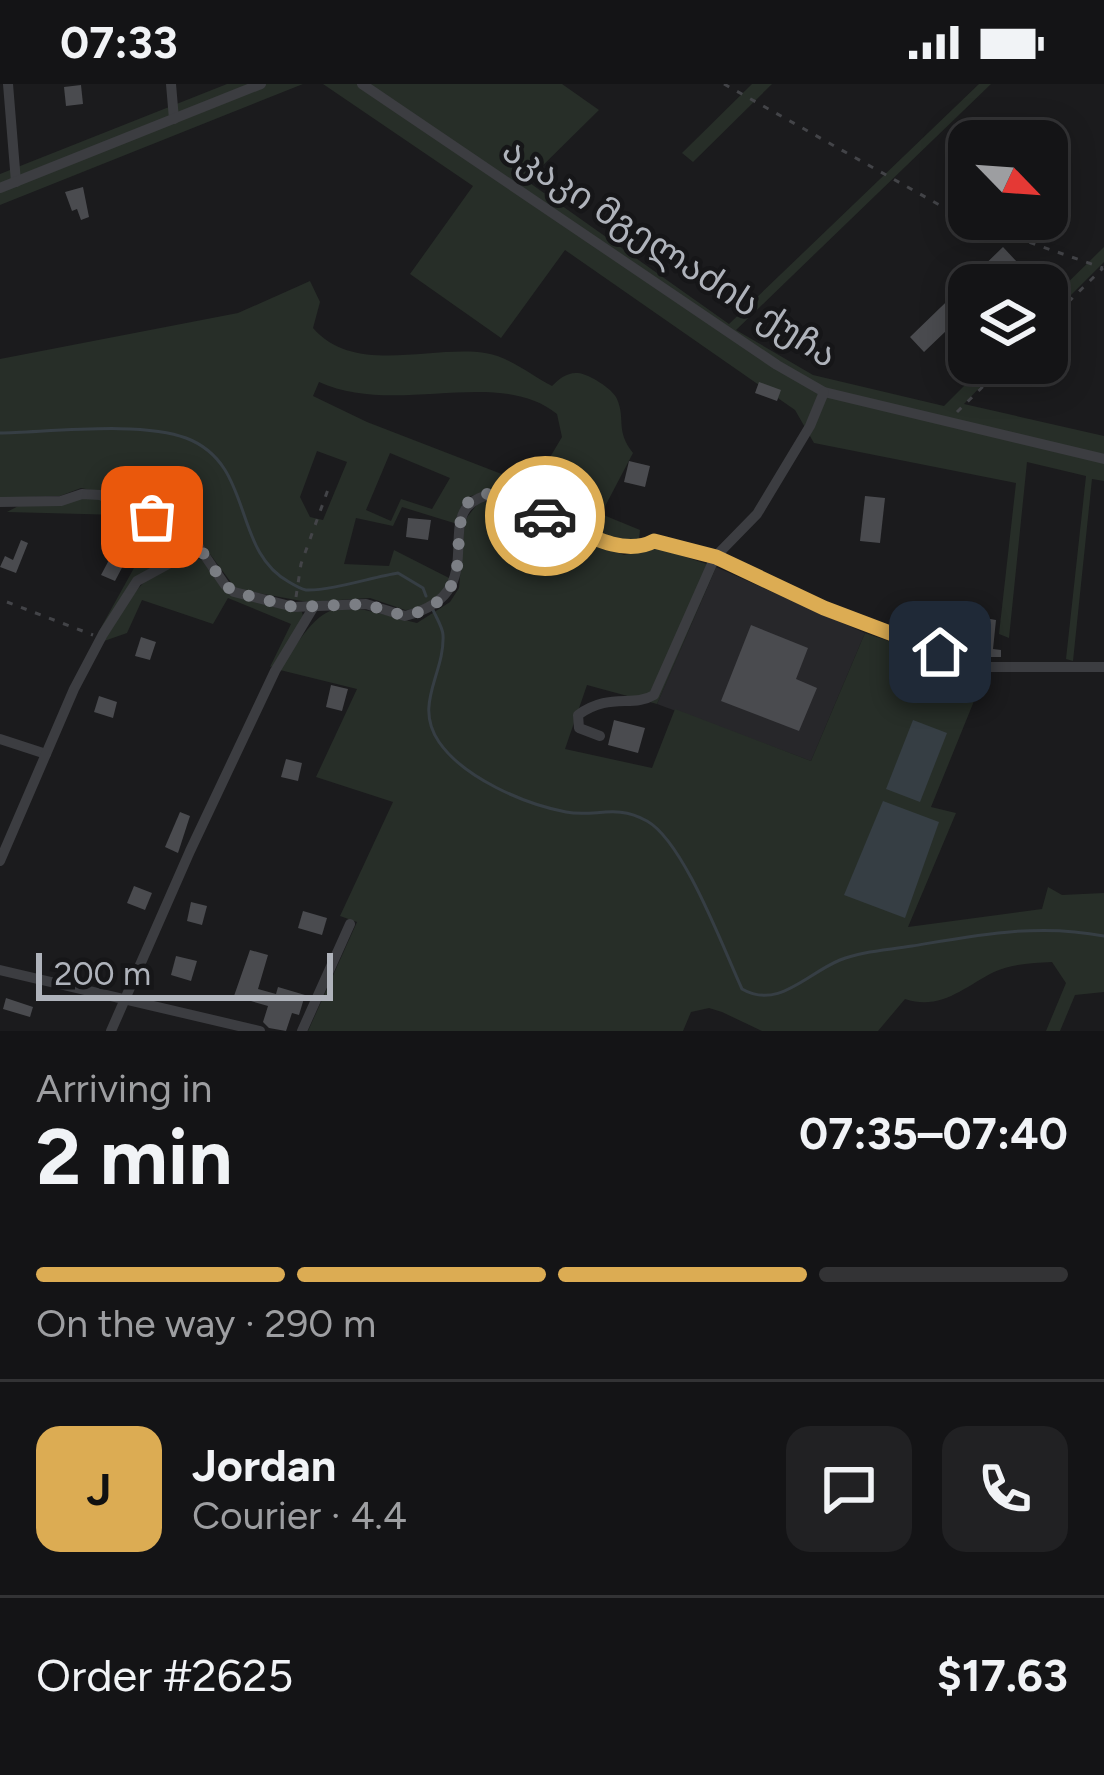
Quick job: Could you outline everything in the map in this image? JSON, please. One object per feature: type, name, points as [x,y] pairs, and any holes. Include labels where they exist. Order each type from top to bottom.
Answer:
[{"type":"street","points":[[8,84],[16,182]]},
{"type":"street","points":[[171,84],[174,119]]},
{"type":"street","points":[[0,188],[261,84]]},
{"type":"street","name":"აკაკი მგელაძის ქუჩა","points":[[362,84],[777,365],[824,392],[1104,458]]},
{"type":"street","points":[[600,736],[579,728],[578,715],[611,700],[639,701],[654,695],[716,557],[757,514],[810,425],[824,392]]},
{"type":"street","points":[[0,502],[100,495],[192,537],[234,592],[294,607],[365,604],[405,616],[437,602],[453,584],[463,509],[476,496],[495,494],[622,548],[654,541],[716,557],[824,608],[978,667],[1104,668]]},
{"type":"street","points":[[0,861],[101,638],[137,581],[199,547]]},
{"type":"street","points":[[111,1031],[275,671],[313,608]]},
{"type":"street","points":[[0,739],[46,754]]},
{"type":"street","points":[[302,1031],[350,924]]},
{"type":"street","points":[[0,970],[260,1031]]},
{"type":"path","points":[[724,84],[968,221],[1104,267],[1068,302]]},
{"type":"path","points":[[949,421],[986,384]]},
{"type":"path","points":[[294,607],[302,564],[330,484]]},
{"type":"path","points":[[7,602],[101,638]]},
{"type":"shaded area","points":[[227,84],[303,84],[0,205],[0,174]]},
{"type":"shaded area","points":[[323,84],[562,84],[599,110],[527,181],[729,324],[979,84],[991,84],[954,120],[948,120],[948,125],[736,330],[813,375],[944,406],[966,384],[983,384],[964,404],[1104,436],[1104,481],[1092,479],[1073,661],[1066,659],[1086,476],[1027,462],[1009,638],[999,634],[1016,483],[814,443],[795,410],[565,250],[501,338],[410,274],[473,186]]},
{"type":"shaded area","points":[[752,84],[772,84],[693,162],[682,153]]},
{"type":"shaded area","points":[[1104,247],[1104,262],[1068,298],[1068,282]]},
{"type":"shaded area","points":[[310,281],[320,302],[313,328],[330,343],[350,351],[371,355],[485,353],[552,386],[574,373],[594,379],[617,399],[624,438],[633,453],[601,514],[640,530],[639,539],[620,543],[493,489],[465,498],[454,523],[402,507],[393,526],[356,518],[344,564],[389,566],[394,550],[451,579],[439,595],[418,609],[405,610],[370,598],[307,602],[236,589],[186,528],[109,494],[81,488],[60,496],[0,498],[0,359],[238,313]],"holes":[[[319,382],[380,395],[476,392],[533,400],[557,414],[562,437],[533,486],[367,422],[313,396]],[[317,451],[347,462],[323,520],[310,517],[300,497]],[[390,453],[450,478],[432,509],[401,499],[391,521],[366,510]]]},
{"type":"shaded area","points":[[98,497],[174,529],[194,546],[135,579],[98,633],[155,530],[121,515],[7,512],[22,504]]},
{"type":"shaded area","points":[[493,500],[624,555],[658,548],[716,567],[657,704],[587,685],[565,749],[652,768],[675,709],[811,761],[865,633],[985,674],[931,807],[956,813],[908,927],[1042,909],[1048,887],[1062,895],[1104,893],[1104,992],[1075,995],[1060,1031],[1046,1031],[1066,983],[1052,962],[1001,969],[941,1000],[905,999],[878,1031],[762,1031],[709,1008],[691,1012],[683,1031],[308,1031],[357,922],[340,916],[393,802],[316,777],[357,689],[280,670],[310,627],[335,609],[417,623],[450,602],[459,588],[465,520],[478,503]]},
{"type":"shaded area","points":[[196,558],[208,562],[223,589],[302,612],[304,620],[274,666],[270,667],[291,624],[228,598],[213,624],[142,600],[127,633],[104,641],[139,587],[162,569]]},
{"type":"shaded area","points":[[716,567],[865,633],[811,761],[657,704]]},
{"type":"shaded area","points":[[913,720],[947,733],[920,802],[886,789]]},
{"type":"shaded area","points":[[883,801],[939,822],[905,918],[844,895]]},
{"type":"building","points":[[81,85],[83,104],[66,106],[64,87]]},
{"type":"building","points":[[83,187],[89,217],[81,220],[65,192]]},
{"type":"building","points":[[1003,247],[1017,262],[1015,264],[985,264]]},
{"type":"building","points":[[948,300],[948,329],[924,352],[910,337]]},
{"type":"building","points":[[759,382],[781,390],[777,401],[755,393]]},
{"type":"building","points":[[629,461],[650,466],[645,487],[624,482]]},
{"type":"building","points":[[865,496],[885,498],[880,543],[860,541]]},
{"type":"building","points":[[408,518],[431,520],[428,540],[406,537]]},
{"type":"building","points":[[134,526],[147,532],[141,546],[135,543],[115,581],[101,575],[118,543],[125,546]]},
{"type":"building","points":[[21,540],[28,543],[16,573],[0,567],[5,556],[13,560]]},
{"type":"building","points":[[985,618],[996,620],[993,649],[1001,650],[1001,657],[981,657]]},
{"type":"building","points":[[751,625],[808,648],[796,679],[817,688],[799,731],[721,701]]},
{"type":"building","points":[[141,637],[156,642],[150,660],[135,656]]},
{"type":"building","points":[[331,685],[348,689],[342,711],[326,707]]},
{"type":"building","points":[[99,696],[117,702],[113,718],[94,712]]},
{"type":"building","points":[[614,720],[645,728],[638,753],[608,745]]},
{"type":"building","points":[[286,759],[302,763],[298,781],[281,777]]},
{"type":"building","points":[[180,812],[190,816],[178,853],[165,847]]},
{"type":"building","points":[[134,886],[152,893],[145,910],[127,903]]},
{"type":"building","points":[[191,902],[207,906],[202,925],[187,921]]},
{"type":"building","points":[[303,911],[327,918],[322,935],[298,928]]},
{"type":"building","points":[[250,950],[268,955],[258,989],[276,994],[278,987],[305,995],[299,1015],[292,1013],[286,1031],[263,1022],[268,1006],[234,996]]},
{"type":"building","points":[[176,956],[197,961],[191,981],[171,975]]},
{"type":"building","points":[[6,998],[33,1007],[30,1017],[3,1009]]},
{"type":"waterway","points":[[0,433],[121,429],[186,438],[208,450],[223,467],[258,550],[289,582],[316,590],[398,573],[423,588],[426,596]]},
{"type":"waterway","points":[[433,610],[443,635],[429,702],[439,742],[479,778],[532,803],[576,813],[625,813],[647,821],[675,850],[742,989],[755,994],[780,993],[848,957],[961,938],[1032,931],[1104,936]]},
{"type":"way so far","points":[[152,517],[192,537],[234,592],[294,607],[365,604],[405,616],[422,612],[453,584],[458,527],[463,509],[476,496],[495,494],[545,516]]},
{"type":"route","points":[[545,516],[622,548],[654,541],[716,557],[824,608],[940,652]]}]
